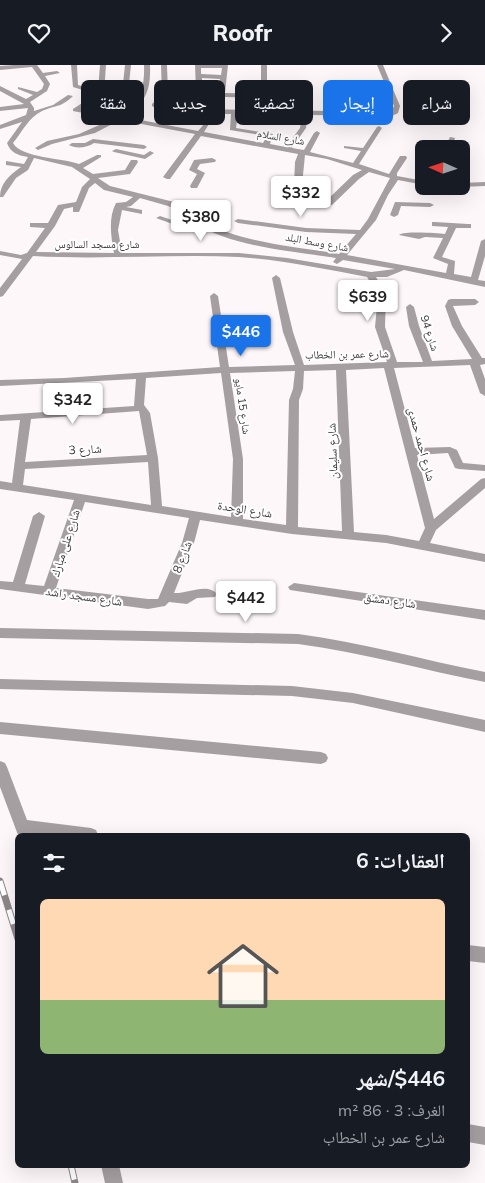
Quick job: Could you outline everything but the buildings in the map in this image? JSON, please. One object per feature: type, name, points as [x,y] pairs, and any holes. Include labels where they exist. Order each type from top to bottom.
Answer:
[{"type":"street","points":[[0,109],[28,104],[44,90],[47,82],[34,65],[1,67]]},
{"type":"street","points":[[74,65],[75,87],[81,89]]},
{"type":"street","points":[[102,80],[104,65]]},
{"type":"street","points":[[126,80],[128,65]]},
{"type":"street","points":[[144,91],[147,84],[147,65]]},
{"type":"street","points":[[164,65],[165,80]]},
{"type":"street","points":[[264,65],[264,80]]},
{"type":"street","points":[[313,113],[367,115],[396,112],[397,106],[380,65]]},
{"type":"street","points":[[198,80],[198,66],[225,66],[224,80]]},
{"type":"street","points":[[42,75],[57,73]]},
{"type":"street","points":[[198,76],[224,77]]},
{"type":"street","points":[[20,88],[38,95]]},
{"type":"street","points":[[1,89],[28,104],[31,111],[30,116]]},
{"type":"street","points":[[44,90],[53,92]]},
{"type":"street","points":[[61,94],[81,99]]},
{"type":"street","points":[[0,127],[30,116],[41,109],[56,105],[70,96]]},
{"type":"street","name":"شارع السلام","points":[[81,106],[75,110],[81,111]]},
{"type":"street","name":"شارع وسط البلد","points":[[30,116],[7,147],[32,156],[56,160],[79,167],[92,179],[107,188],[172,204],[198,217],[201,223],[216,232],[254,242],[293,245],[340,257],[474,280],[485,284]]},
{"type":"street","points":[[235,116],[232,129],[272,136],[265,146]]},
{"type":"street","points":[[70,144],[109,125]]},
{"type":"street","name":"شارع السلام","points":[[182,125],[199,133],[304,152],[356,164],[393,177],[415,181]]},
{"type":"street","points":[[167,177],[205,125]]},
{"type":"street","points":[[288,149],[304,125]]},
{"type":"street","points":[[256,133],[261,126]]},
{"type":"street","points":[[356,164],[379,128]]},
{"type":"street","points":[[298,185],[299,163],[317,133]]},
{"type":"street","points":[[222,148],[228,139]]},
{"type":"street","points":[[38,148],[48,142],[87,145],[92,141],[116,143],[112,150],[145,157],[147,150]]},
{"type":"street","points":[[346,147],[366,149]]},
{"type":"street","points":[[56,160],[63,155]]},
{"type":"street","points":[[0,195],[10,179],[26,166],[32,156]]},
{"type":"street","points":[[79,167],[99,156]]},
{"type":"street","points":[[333,268],[340,257],[373,219],[394,180],[393,173],[403,158]]},
{"type":"street","points":[[181,159],[212,160]]},
{"type":"street","points":[[194,186],[201,173],[193,170],[198,161]]},
{"type":"street","points":[[0,292],[51,226],[62,206],[77,207],[86,187],[92,179],[127,172],[134,162]]},
{"type":"street","points":[[9,163],[26,166]]},
{"type":"street","points":[[306,199],[329,203],[356,177],[368,169]]},
{"type":"street","points":[[0,177],[10,179]]},
{"type":"street","points":[[470,184],[485,183]]},
{"type":"street","points":[[118,255],[114,230],[119,204],[128,203],[138,196]]},
{"type":"street","points":[[381,201],[398,204],[430,205]]},
{"type":"street","points":[[394,215],[398,204]]},
{"type":"street","points":[[118,207],[139,212]]},
{"type":"street","points":[[160,218],[178,224],[198,217],[207,208]]},
{"type":"street","points":[[238,221],[314,231],[362,232]]},
{"type":"street","points":[[435,224],[468,226]]},
{"type":"street","points":[[33,225],[51,226]]},
{"type":"street","points":[[450,276],[452,263],[437,258],[453,225]]},
{"type":"street","points":[[254,242],[271,226]]},
{"type":"street","points":[[403,235],[419,237],[424,234],[446,237]]},
{"type":"street","points":[[474,280],[485,241]]},
{"type":"street","name":"شارع مسجد السالوس","points":[[0,253],[21,257],[30,254],[62,256],[255,255],[371,275],[387,274],[402,269]]},
{"type":"street","points":[[21,265],[34,266]]},
{"type":"street","name":"شارع احمد حمدى","points":[[371,275],[373,284],[380,290],[382,295],[380,327],[431,528]]},
{"type":"street","points":[[276,278],[288,332],[300,367],[298,389],[294,400],[292,530]]},
{"type":"street","name":"شارع 15 مايو","points":[[214,295],[238,459],[237,521]]},
{"type":"street","points":[[475,302],[454,301],[450,305],[457,325],[480,362],[485,393]]},
{"type":"street","name":"شارع 94","points":[[410,307],[414,326],[429,365]]},
{"type":"street","name":"شارع عمر بن الخطاب","points":[[0,383],[64,381],[226,370],[480,362]]},
{"type":"street","name":"شارع سليمان","points":[[341,366],[348,535]]},
{"type":"street","points":[[141,375],[139,403],[143,408],[152,458],[157,508]]},
{"type":"street","points":[[0,417],[143,408]]},
{"type":"street","points":[[17,487],[26,416]]},
{"type":"street","points":[[411,452],[450,449],[459,466],[485,468]]},
{"type":"street","name":"شارع 3","points":[[19,466],[152,458]]},
{"type":"street","points":[[422,545],[431,528],[485,483]]},
{"type":"street","name":"شارع الوحدة","points":[[0,485],[292,530],[422,545],[485,558]]},
{"type":"street","name":"شارع على مبارك","points":[[49,591],[81,496]]},
{"type":"street","name":"شارع 8","points":[[166,597],[188,543],[195,515]]},
{"type":"street","points":[[18,587],[39,516]]},
{"type":"street","name":"شارع مسجد راشد","points":[[0,585],[148,604],[162,603],[166,597]]},
{"type":"street","name":"شارع دمشق","points":[[294,587],[485,615]]},
{"type":"street","points":[[166,597],[187,599],[195,593],[211,593]]},
{"type":"street","points":[[0,633],[298,639],[336,644],[419,665],[485,677]]},
{"type":"street","points":[[0,684],[292,691],[353,698],[485,726]]},
{"type":"street","points":[[0,728],[321,758]]},
{"type":"street","points":[[0,767],[23,831],[57,833]]},
{"type":"street","points":[[470,953],[485,955]]},
{"type":"street","points":[[470,1133],[485,1136]]},
{"type":"street","points":[[111,1168],[114,1183]]},
{"type":"railway","points":[[0,881],[15,929]]},
{"type":"railway","points":[[72,1168],[75,1183]]}]
